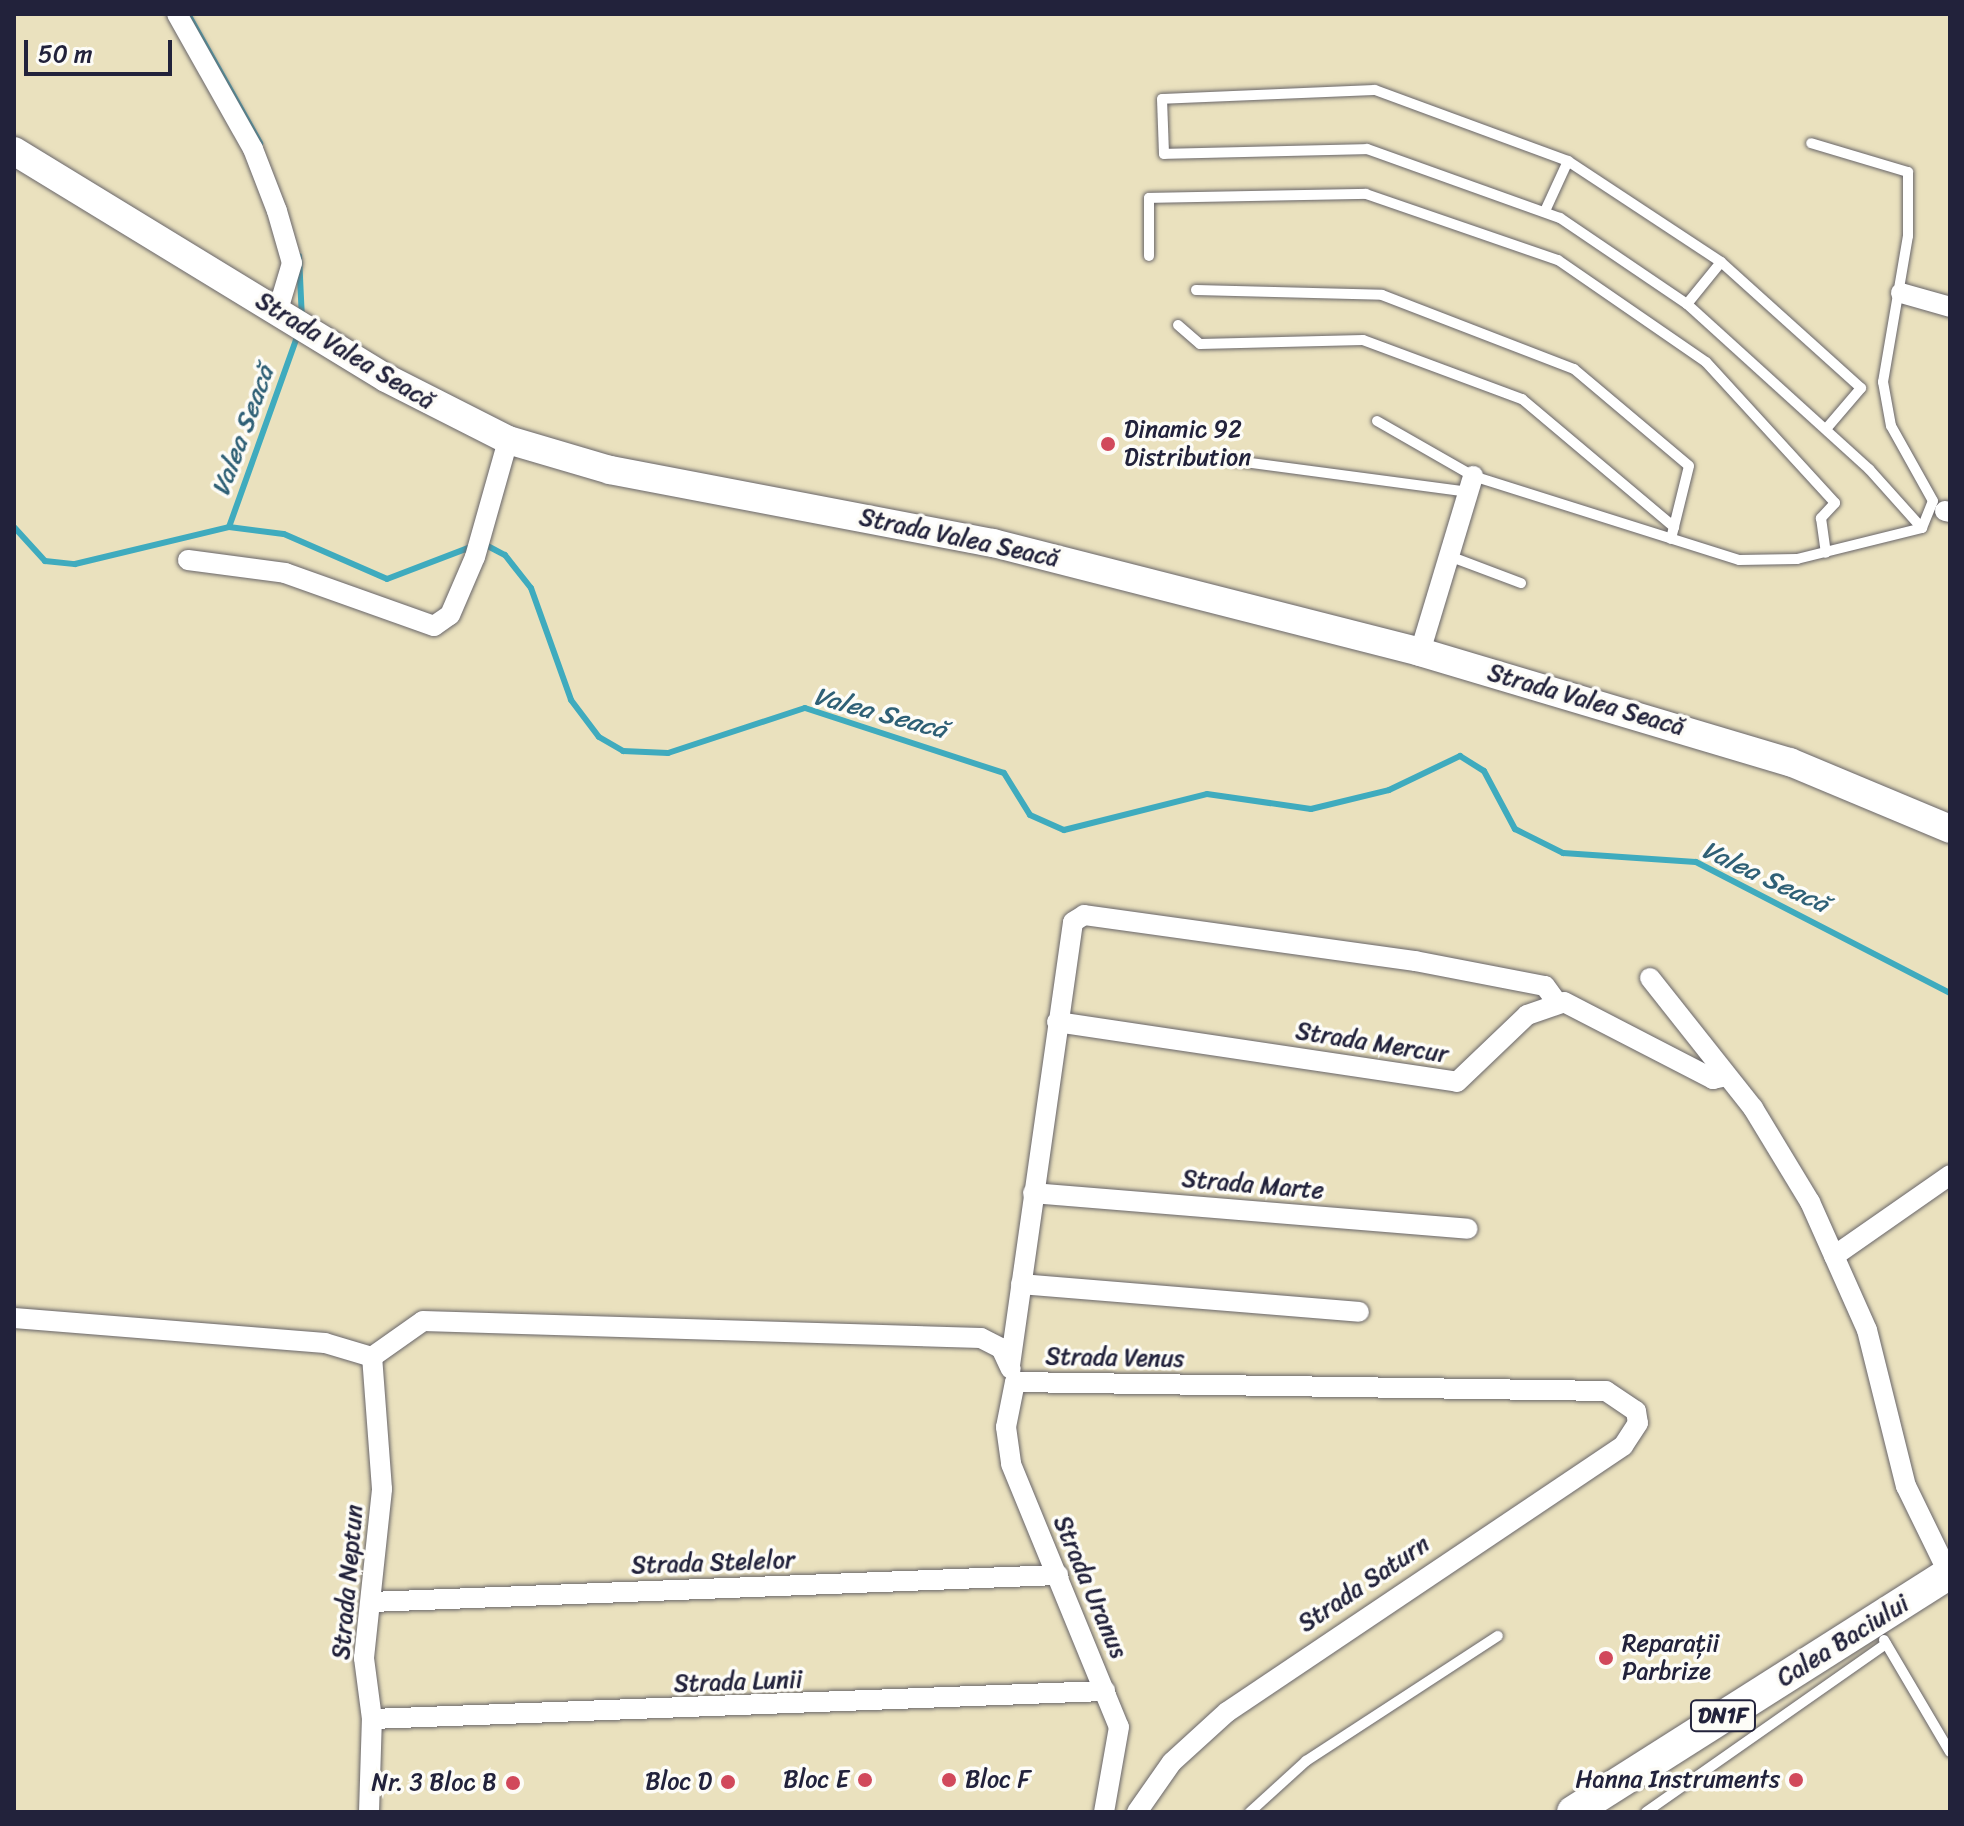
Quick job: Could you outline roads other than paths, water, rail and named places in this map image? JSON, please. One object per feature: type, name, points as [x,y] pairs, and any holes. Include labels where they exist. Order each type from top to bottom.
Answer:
[{"type":"main road","name":"Strada Valea Seacă","points":[[14,151],[440,409],[508,440],[610,470],[993,543],[1420,652],[1790,762],[1950,829]]},
{"type":"main road","name":"Calea Baciului","points":[[1573,1812],[1880,1634],[1949,1573]]},
{"type":"street","points":[[177,14],[253,149],[277,211],[292,263],[282,312]]},
{"type":"street","points":[[1901,293],[1950,307]]},
{"type":"street","points":[[188,560],[285,573],[424,626],[450,615],[475,557],[508,440]]},
{"type":"street","points":[[1420,652],[1471,484]]},
{"type":"street","name":"Strada Uranus","points":[[1104,1812],[1119,1727],[1007,1445],[1021,1284],[1068,935],[1084,915],[1505,977],[1545,986],[1556,1001]]},
{"type":"street","points":[[1650,978],[1774,1137],[1834,1256],[1867,1330],[1906,1486],[1949,1573]]},
{"type":"street","points":[[1556,1001],[1713,1079],[1727,1076]]},
{"type":"street","name":"Strada Mercur","points":[[1057,1022],[1457,1082],[1527,1015],[1556,1001]]},
{"type":"street","points":[[1834,1256],[1950,1175]]},
{"type":"street","name":"Strada Marte","points":[[1033,1193],[1468,1229]]},
{"type":"street","points":[[1021,1284],[1359,1312]]},
{"type":"street","points":[[14,1318],[325,1343],[372,1357]]},
{"type":"street","name":"Strada Venus","points":[[372,1357],[423,1321],[981,1338],[995,1342],[1013,1374],[1606,1391],[1631,1404],[1638,1423]]},
{"type":"street","name":"Strada Neptun","points":[[369,1812],[372,1719],[364,1658],[382,1489],[372,1357]]},
{"type":"street","name":"Strada Saturn","points":[[1137,1812],[1172,1762],[1227,1712],[1615,1451],[1638,1423]]},
{"type":"street","name":"Strada Stelelor","points":[[371,1602],[1058,1575]]},
{"type":"street","name":"Strada Lunii","points":[[372,1719],[1105,1691]]},
{"type":"lane","points":[[1826,429],[1861,388],[1721,262],[1568,161],[1375,90],[1162,99],[1164,154],[1367,149],[1545,211],[1687,304],[1826,429],[1922,528]]},
{"type":"lane","points":[[1811,143],[1908,172],[1901,293],[1884,402],[1933,501],[1922,528]]},
{"type":"lane","points":[[1545,211],[1568,161]]},
{"type":"lane","points":[[1149,256],[1149,198],[1366,194],[1431,211],[1558,260],[1662,327],[1738,397],[1835,503],[1821,518],[1826,553]]},
{"type":"lane","points":[[1687,304],[1721,262]]},
{"type":"lane","points":[[1196,290],[1382,295],[1553,358],[1689,466],[1671,539]]},
{"type":"lane","points":[[1178,325],[1200,344],[1363,340],[1522,399],[1674,527]]},
{"type":"lane","points":[[1377,421],[1471,484]]},
{"type":"lane","points":[[1229,460],[1471,484],[1739,560],[1826,553],[1922,528]]},
{"type":"lane","points":[[1449,556],[1521,583]]},
{"type":"lane","points":[[1646,1812],[1880,1634],[1950,1752]]},
{"type":"lane","points":[[1250,1812],[1306,1761],[1498,1636]]},
{"type":"waterway","name":"Valea Seacă","points":[[188,14],[260,143]]},
{"type":"waterway","points":[[299,256],[302,319]]},
{"type":"waterway","name":"Valea Seacă","points":[[229,527],[298,334]]},
{"type":"waterway","name":"Valea Seacă","points":[[14,527],[45,561],[75,564],[229,527],[284,534],[387,579],[471,547]]},
{"type":"waterway","name":"Valea Seacă","points":[[482,543],[505,555],[531,588],[571,700],[599,737],[623,751],[668,753],[805,708],[1004,773],[1030,815],[1064,830],[1207,794],[1311,809],[1389,790],[1460,756],[1484,771],[1515,829],[1563,853],[1696,862],[1950,993]]},
{"type":"place","name":"Dinamic 92 Distribution","points":[[1108,444]]},
{"type":"place","name":"Reparații Parbrize","points":[[1606,1658]]},
{"type":"place","name":"Bloc E","points":[[865,1780]]},
{"type":"place","name":"Bloc F","points":[[949,1780]]},
{"type":"place","name":"Hanna Instruments","points":[[1796,1780]]},
{"type":"place","name":"Bloc D","points":[[728,1782]]},
{"type":"place","name":"Nr. 3 Bloc B","points":[[513,1783]]}]
